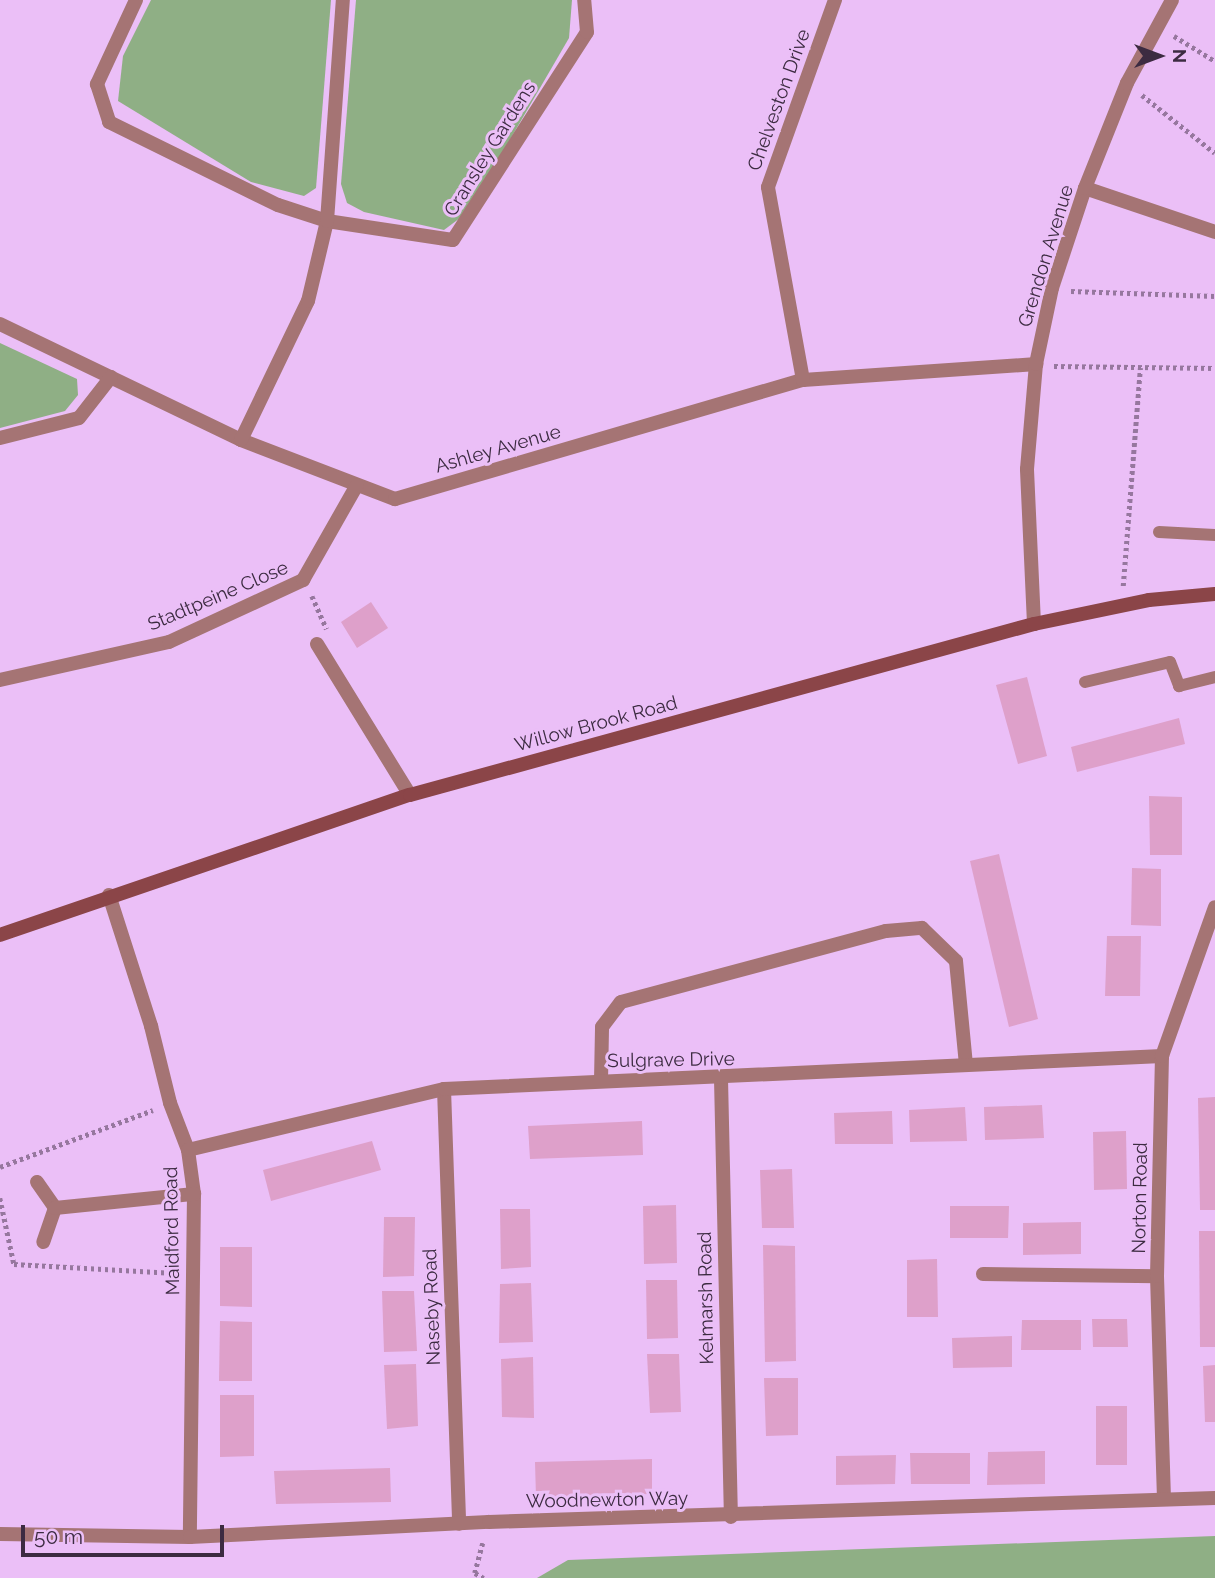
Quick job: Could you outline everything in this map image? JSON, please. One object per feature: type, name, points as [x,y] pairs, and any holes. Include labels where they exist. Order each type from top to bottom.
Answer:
[{"type":"street","name":"Cransley Gardens","points":[[136,0],[97,84],[109,122],[278,205],[327,222],[453,240],[587,32],[584,0]]},
{"type":"street","points":[[242,440],[307,301],[327,222],[343,0]]},
{"type":"street","name":"Chelveston Drive","points":[[803,380],[768,187],[835,0]]},
{"type":"street","name":"Grendon Avenue","points":[[1034,624],[1027,469],[1036,364],[1052,288],[1085,188],[1128,83],[1172,0]]},
{"type":"street","points":[[1085,188],[1215,232]]},
{"type":"street","name":"Ashley Avenue","points":[[0,324],[242,440],[395,499],[803,380],[1036,364]]},
{"type":"street","points":[[0,438],[79,418],[111,377]]},
{"type":"street","name":"Stadtpeine Close","points":[[0,680],[169,642],[303,580],[357,485]]},
{"type":"street","points":[[1215,594],[1215,601]]},
{"type":"street","name":"Willow Brook Road","points":[[0,935],[109,895],[410,795],[1034,624],[1149,600],[1215,594]]},
{"type":"street","points":[[317,644],[410,795]]},
{"type":"street","name":"Maidford Road","points":[[109,895],[152,1026],[170,1104],[188,1150],[194,1194],[190,1537]]},
{"type":"street","name":"Norton Road","points":[[1164,1499],[1157,1276],[1162,1056],[1215,907]]},
{"type":"street","points":[[601,1081],[602,1027],[621,1002],[886,931],[922,928],[956,961],[966,1065]]},
{"type":"street","name":"Sulgrave Drive","points":[[188,1150],[444,1089],[601,1081],[721,1079],[1162,1056]]},
{"type":"street","name":"Kelmarsh Road","points":[[721,1079],[731,1517]]},
{"type":"street","name":"Naseby Road","points":[[444,1089],[458,1524]]},
{"type":"street","points":[[37,1182],[55,1208]]},
{"type":"street","points":[[55,1208],[194,1194]]},
{"type":"street","points":[[43,1242],[55,1208]]},
{"type":"street","points":[[983,1274],[1157,1276]]},
{"type":"street","name":"Woodnewton Way","points":[[0,1534],[190,1537],[489,1522],[731,1517],[1215,1498]]},
{"type":"lane","points":[[1159,532],[1215,535]]},
{"type":"lane","points":[[1085,682],[1170,662],[1180,686],[1215,677]]},
{"type":"path","points":[[1157,26],[1215,61]]},
{"type":"path","points":[[1128,83],[1215,153]]},
{"type":"path","points":[[1052,288],[1215,296]]},
{"type":"path","points":[[1036,364],[1215,368]]},
{"type":"path","points":[[1124,593],[1140,368]]},
{"type":"path","points":[[303,580],[328,627],[317,644]]},
{"type":"path","points":[[0,1167],[170,1104]]},
{"type":"path","points":[[0,1198],[13,1264],[193,1274]]},
{"type":"path","points":[[484,1578],[475,1573],[489,1522]]},
{"type":"green space","points":[[151,0],[331,0],[316,188],[304,196],[251,182],[118,101],[123,56]]},
{"type":"green space","points":[[356,0],[572,0],[569,38],[468,212],[444,230],[364,212],[347,203],[341,184]]},
{"type":"green space","points":[[0,343],[77,379],[78,395],[65,411],[0,428]]},
{"type":"green space","points":[[1215,1536],[1215,1578],[537,1578],[568,1560]]},
{"type":"building","points":[[371,602],[388,628],[357,648],[341,622]]},
{"type":"building","points":[[1027,677],[1047,756],[1018,764],[996,685]]},
{"type":"building","points":[[1179,718],[1185,744],[1077,772],[1071,747]]},
{"type":"building","points":[[1149,796],[1182,797],[1182,855],[1150,855]]},
{"type":"building","points":[[999,854],[1038,1019],[1009,1027],[970,861]]},
{"type":"building","points":[[1132,868],[1161,869],[1161,926],[1131,925]]},
{"type":"building","points":[[1107,936],[1141,936],[1140,996],[1105,996]]},
{"type":"building","points":[[1215,1097],[1215,1210],[1200,1210],[1198,1098]]},
{"type":"building","points":[[1042,1105],[1044,1138],[985,1140],[984,1107]]},
{"type":"building","points":[[965,1107],[967,1141],[910,1142],[909,1110]]},
{"type":"building","points":[[892,1111],[893,1144],[835,1144],[834,1113]]},
{"type":"building","points":[[642,1121],[643,1155],[530,1159],[528,1126]]},
{"type":"building","points":[[1126,1131],[1127,1189],[1094,1190],[1093,1132]]},
{"type":"building","points":[[372,1141],[381,1170],[271,1201],[263,1170]]},
{"type":"building","points":[[792,1169],[794,1228],[762,1228],[760,1170]]},
{"type":"building","points":[[676,1205],[677,1263],[644,1264],[643,1206]]},
{"type":"building","points":[[950,1206],[1009,1206],[1008,1238],[950,1238]]},
{"type":"building","points":[[500,1209],[530,1209],[531,1267],[501,1269]]},
{"type":"building","points":[[384,1217],[415,1217],[414,1276],[383,1277]]},
{"type":"building","points":[[1081,1222],[1081,1254],[1023,1255],[1023,1223]]},
{"type":"building","points":[[1199,1231],[1215,1231],[1215,1347],[1200,1347]]},
{"type":"building","points":[[763,1245],[795,1246],[796,1361],[765,1362]]},
{"type":"building","points":[[220,1247],[252,1247],[252,1307],[220,1306]]},
{"type":"building","points":[[937,1259],[938,1317],[907,1317],[907,1260]]},
{"type":"building","points":[[646,1280],[677,1280],[678,1338],[647,1339]]},
{"type":"building","points":[[531,1283],[533,1342],[499,1343],[500,1284]]},
{"type":"building","points":[[382,1291],[414,1291],[417,1351],[384,1352]]},
{"type":"building","points":[[1092,1319],[1127,1319],[1128,1347],[1093,1347]]},
{"type":"building","points":[[1022,1320],[1081,1320],[1081,1350],[1021,1350]]},
{"type":"building","points":[[220,1321],[252,1322],[252,1381],[219,1381]]},
{"type":"building","points":[[1012,1336],[1012,1367],[953,1368],[952,1338]]},
{"type":"building","points":[[647,1354],[679,1354],[681,1412],[650,1413]]},
{"type":"building","points":[[533,1357],[534,1418],[502,1417],[501,1359]]},
{"type":"building","points":[[416,1364],[418,1426],[387,1429],[384,1365]]},
{"type":"building","points":[[1215,1365],[1215,1422],[1205,1422],[1203,1366]]},
{"type":"building","points":[[764,1378],[798,1378],[798,1435],[766,1436]]},
{"type":"building","points":[[220,1395],[254,1395],[254,1456],[220,1457]]},
{"type":"building","points":[[1096,1406],[1127,1406],[1127,1465],[1096,1465]]},
{"type":"building","points":[[1045,1451],[1045,1484],[987,1485],[988,1452]]},
{"type":"building","points":[[910,1453],[970,1453],[970,1484],[911,1484]]},
{"type":"building","points":[[896,1455],[895,1484],[836,1485],[836,1456]]},
{"type":"building","points":[[652,1459],[652,1494],[536,1497],[535,1462]]},
{"type":"building","points":[[390,1468],[391,1502],[276,1504],[274,1471]]}]
